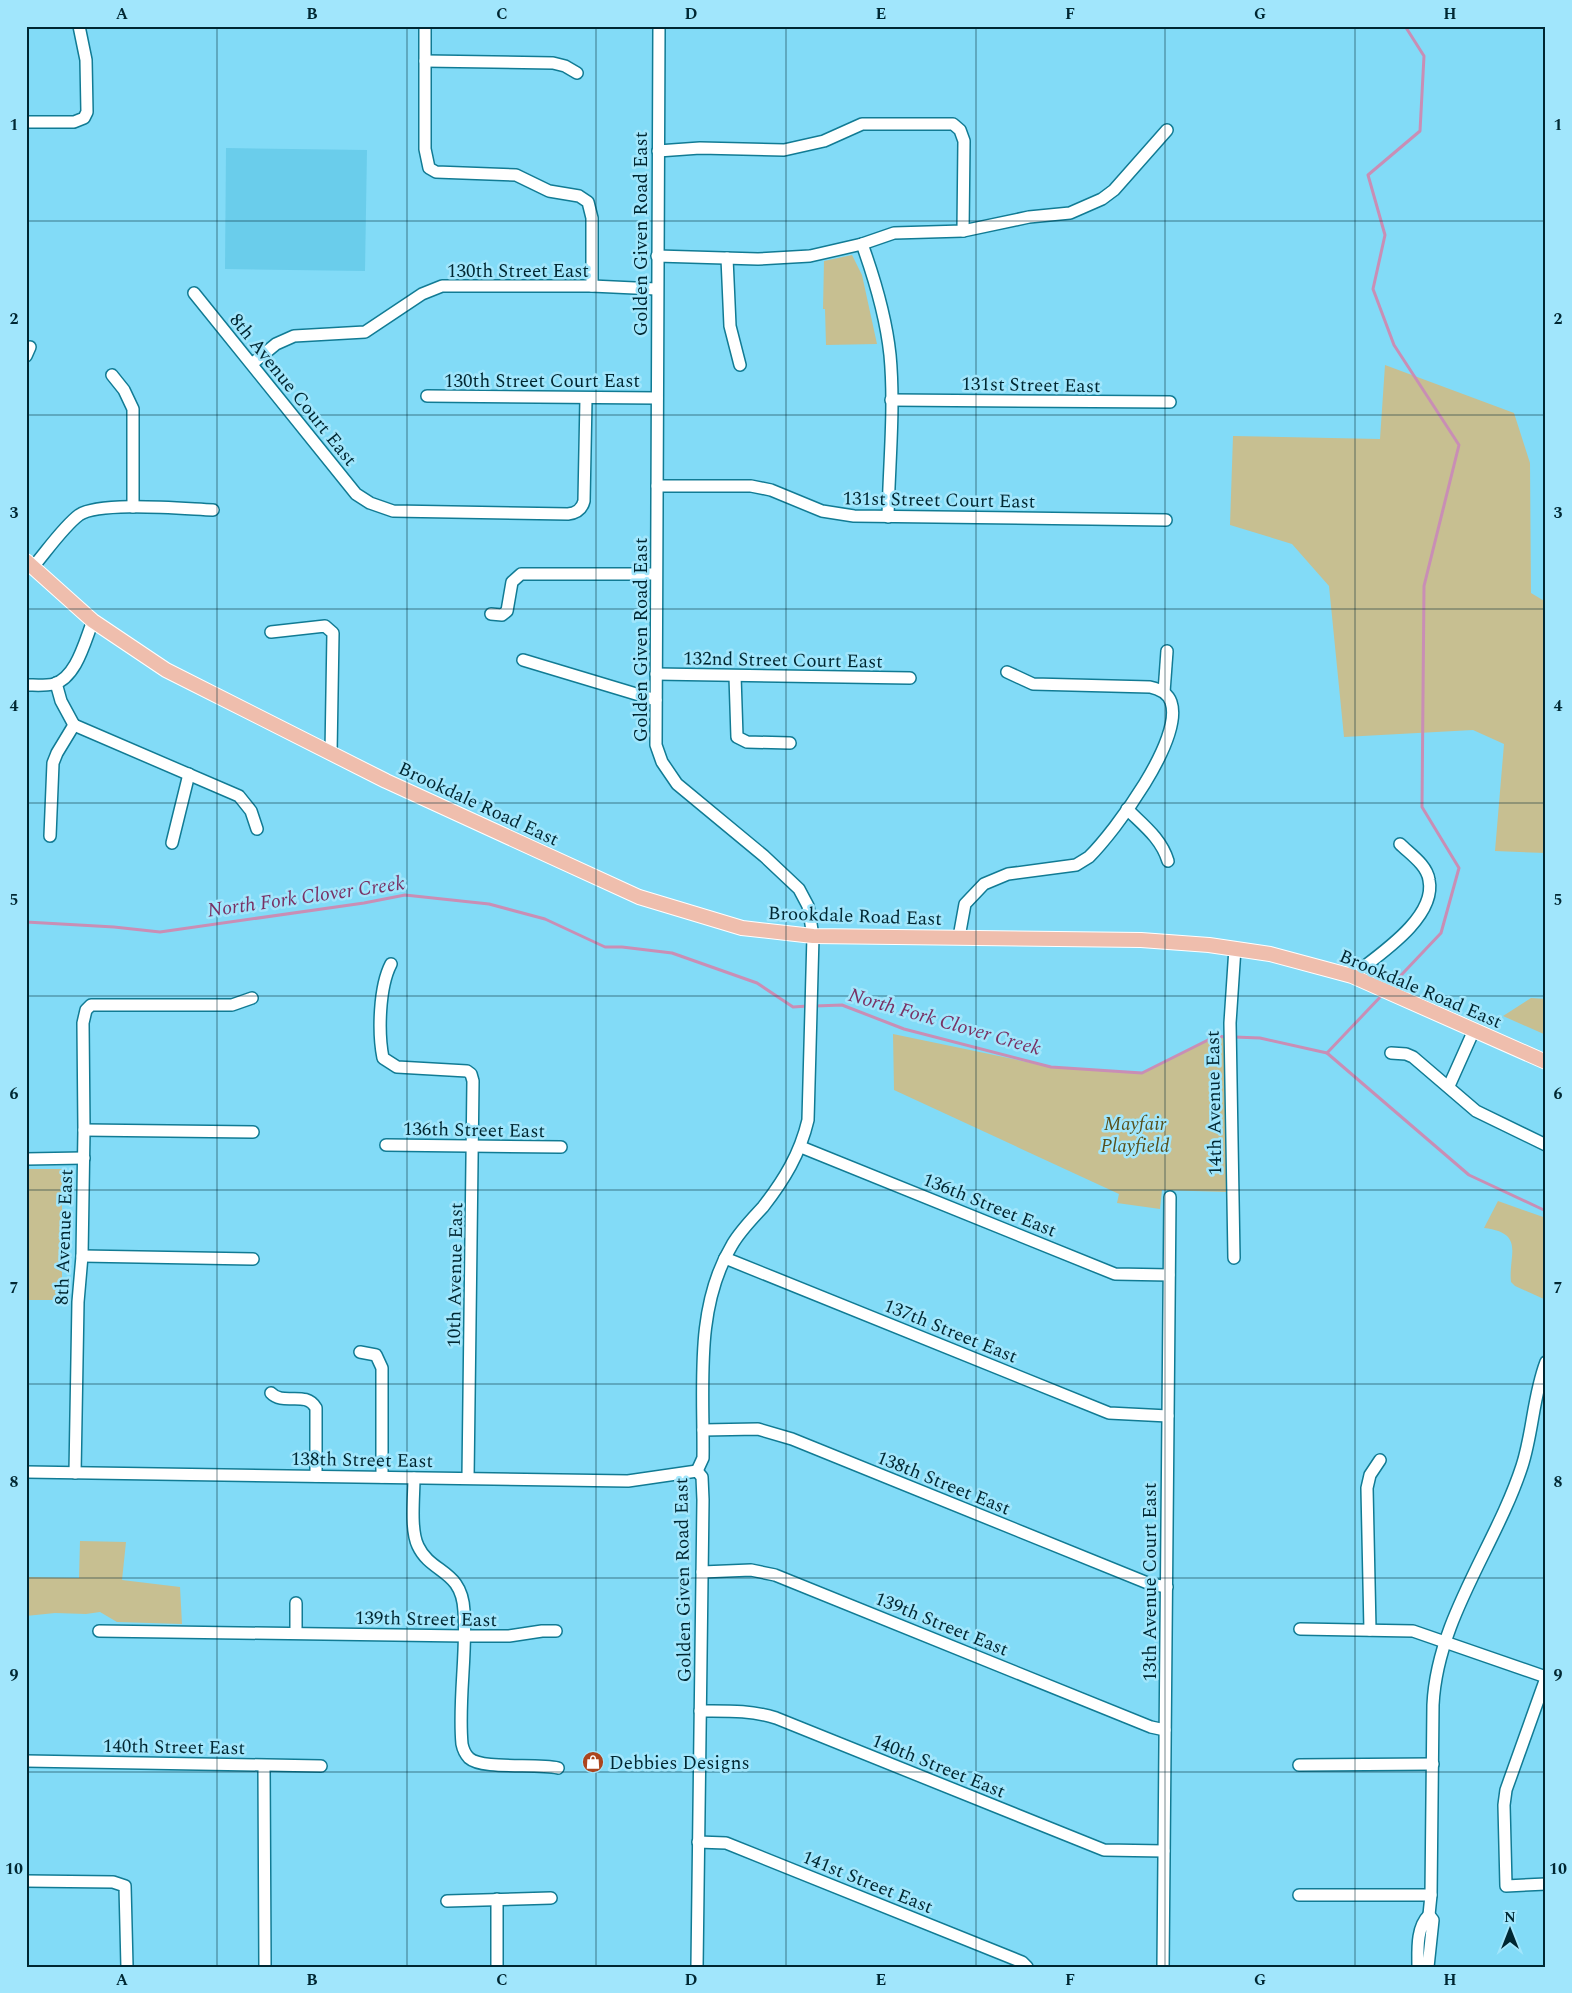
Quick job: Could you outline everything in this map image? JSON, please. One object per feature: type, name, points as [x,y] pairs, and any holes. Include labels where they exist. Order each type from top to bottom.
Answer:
[{"type":"main road","name":"Brookdale Road East","points":[[29,564],[93,621],[166,670],[386,781],[639,897],[742,928],[813,936],[1141,940],[1235,948],[1296,960],[1352,976],[1546,1062]]},
{"type":"street","points":[[26,122],[74,122],[84,118],[87,112],[86,60],[79,26]]},
{"type":"street","points":[[425,26],[425,149],[431,171],[506,173],[516,175],[549,192],[579,196],[588,202],[592,218],[592,286]]},
{"type":"street","name":"Golden Given Road East","points":[[659,26],[656,289],[656,745],[662,762],[671,778],[764,856],[799,889],[811,914],[813,936],[809,1109],[801,1147],[779,1186],[732,1245],[710,1296],[706,1321],[703,1458],[697,1471],[702,1477],[703,1500],[697,1967]]},
{"type":"street","points":[[425,61],[553,63],[565,66],[577,73]]},
{"type":"street","points":[[658,151],[700,148],[784,150],[824,141],[862,124],[894,122],[956,125],[964,141],[963,231]]},
{"type":"street","points":[[657,256],[783,259],[810,256],[862,244],[894,233],[963,231],[1029,217],[1070,213],[1102,199],[1120,185],[1167,130]]},
{"type":"street","points":[[862,244],[882,310],[890,356],[891,400],[888,517]]},
{"type":"street","points":[[727,258],[730,326],[740,365]]},
{"type":"street","name":"130th Street East","points":[[253,364],[276,344],[294,336],[365,332],[422,294],[442,286],[592,286],[656,289]]},
{"type":"street","name":"8th Avenue Court East","points":[[194,293],[356,494],[370,503],[399,512],[568,514],[576,512],[583,505],[585,494],[586,399]]},
{"type":"street","points":[[112,376],[124,390],[133,409],[133,508]]},
{"type":"street","name":"130th Street Court East","points":[[427,396],[586,399],[657,398]]},
{"type":"street","name":"131st Street East","points":[[891,400],[1170,402]]},
{"type":"street","name":"131st Street Court East","points":[[657,486],[751,486],[771,490],[828,513],[888,517],[1166,520]]},
{"type":"street","points":[[29,564],[79,515],[98,509],[213,510]]},
{"type":"street","points":[[491,614],[502,615],[507,611],[512,582],[521,574],[656,574]]},
{"type":"street","points":[[26,685],[56,683],[71,671],[93,621]]},
{"type":"street","points":[[271,632],[325,626],[333,633],[330,753]]},
{"type":"street","points":[[959,937],[965,904],[970,896],[984,884],[1008,874],[1066,867],[1083,862],[1097,849],[1155,769],[1163,751],[1171,722],[1172,706],[1164,692],[1167,651]]},
{"type":"street","points":[[523,660],[656,700]]},
{"type":"street","points":[[1007,672],[1033,684],[1134,685],[1150,686],[1164,692]]},
{"type":"street","name":"132nd Street Court East","points":[[656,674],[910,678]]},
{"type":"street","points":[[735,676],[738,737],[747,742],[790,743]]},
{"type":"street","points":[[56,683],[61,702],[74,725],[239,796],[251,811],[257,829]]},
{"type":"street","points":[[50,836],[54,763],[57,753],[74,725]]},
{"type":"street","points":[[172,843],[188,774]]},
{"type":"street","points":[[1126,808],[1164,847],[1168,861]]},
{"type":"street","points":[[1352,976],[1404,933],[1420,915],[1425,906],[1430,889],[1427,873],[1400,844]]},
{"type":"street","name":"14th Avenue East","points":[[1234,1258],[1230,1023],[1235,948]]},
{"type":"street","name":"10th Avenue East","points":[[391,964],[384,981],[383,1058],[390,1065],[462,1070],[471,1074],[474,1089],[468,1478]]},
{"type":"street","name":"8th Avenue East","points":[[75,1472],[78,1308],[82,1256],[84,1158],[83,1023],[86,1010],[90,1005],[232,1005],[252,998]]},
{"type":"street","points":[[1449,1086],[1474,1030]]},
{"type":"street","points":[[1391,1053],[1406,1054],[1413,1057],[1449,1086],[1476,1112],[1546,1145]]},
{"type":"street","points":[[84,1130],[254,1132]]},
{"type":"street","name":"136th Street East","points":[[386,1145],[561,1148]]},
{"type":"street","name":"136th Street East","points":[[801,1147],[1116,1274],[1170,1275]]},
{"type":"street","points":[[26,1159],[84,1158]]},
{"type":"street","name":"13th Avenue Court East","points":[[1163,1967],[1170,1197]]},
{"type":"street","points":[[82,1256],[253,1259]]},
{"type":"street","name":"137th Street East","points":[[725,1258],[1109,1413],[1168,1416]]},
{"type":"street","points":[[360,1352],[376,1356],[382,1368],[382,1477]]},
{"type":"street","points":[[1428,1967],[1432,1920],[1429,1915],[1431,1895],[1434,1692],[1446,1641],[1522,1467],[1538,1386],[1546,1362]]},
{"type":"street","points":[[271,1393],[281,1398],[305,1399],[314,1403],[316,1408],[316,1476]]},
{"type":"street","name":"138th Street East","points":[[703,1430],[758,1429],[792,1439],[1141,1580],[1166,1587]]},
{"type":"street","points":[[1370,1630],[1367,1488],[1370,1475],[1380,1460]]},
{"type":"street","name":"138th Street East","points":[[26,1472],[628,1481],[697,1471]]},
{"type":"street","points":[[414,1478],[416,1540],[422,1553],[449,1575],[459,1588],[464,1609],[462,1746],[468,1757],[480,1764],[540,1765],[558,1768]]},
{"type":"street","name":"139th Street East","points":[[702,1572],[751,1570],[776,1575],[1151,1727],[1166,1730]]},
{"type":"street","points":[[296,1603],[296,1633]]},
{"type":"street","points":[[1300,1629],[1413,1631],[1446,1641],[1546,1678],[1506,1790],[1504,1805],[1506,1886],[1546,1884]]},
{"type":"street","name":"139th Street East","points":[[99,1631],[509,1636],[556,1631]]},
{"type":"street","name":"140th Street East","points":[[700,1711],[758,1712],[776,1718],[1104,1850],[1164,1851]]},
{"type":"street","name":"140th Street East","points":[[26,1761],[321,1766]]},
{"type":"street","points":[[1299,1765],[1433,1764]]},
{"type":"street","points":[[264,1766],[265,1967]]},
{"type":"street","name":"141st Street East","points":[[698,1842],[726,1843],[1024,1964]]},
{"type":"street","points":[[26,1881],[114,1882],[125,1886],[127,1967]]},
{"type":"street","points":[[1299,1895],[1431,1895]]},
{"type":"street","points":[[447,1900],[551,1898]]},
{"type":"street","points":[[497,1899],[497,1967]]},
{"type":"street","points":[[1418,1967],[1418,1939],[1424,1920],[1429,1915]]},
{"type":"shaded area","points":[[226,148],[367,150],[365,271],[225,269]]},
{"type":"green space","points":[[852,255],[862,275],[877,344],[826,345],[825,309],[823,309],[824,261]]},
{"type":"green space","points":[[1385,365],[1514,413],[1530,463],[1531,593],[1546,602],[1546,853],[1495,851],[1504,744],[1473,730],[1344,737],[1329,586],[1292,544],[1230,525],[1233,436],[1380,439]]},
{"type":"green space","points":[[1531,998],[1546,999],[1546,1035],[1503,1016]]},
{"type":"green space","name":"Mayfair Playfield","points":[[893,1034],[1051,1067],[1142,1073],[1216,1036],[1227,1037],[1226,1192],[1162,1190],[1160,1209],[1117,1203],[1119,1194],[894,1090]]},
{"type":"green space","points":[[26,1169],[62,1169],[62,1300],[26,1300]]},
{"type":"green space","points":[[1498,1201],[1546,1218],[1546,1300],[1515,1286],[1511,1282],[1512,1247],[1510,1240],[1506,1235],[1484,1228]]},
{"type":"green space","points":[[80,1541],[126,1542],[122,1580],[180,1587],[182,1624],[117,1622],[100,1612],[26,1616],[26,1577],[79,1578]]},
{"type":"waterway","points":[[1388,989],[1441,933],[1459,868],[1422,807],[1424,586],[1459,445],[1394,345],[1373,289],[1385,235],[1368,175],[1420,131],[1424,56],[1405,26]]},
{"type":"waterway","name":"North Fork Clover Creek","points":[[26,922],[114,927],[160,932],[364,903],[405,895],[489,904],[545,919],[605,947],[622,947],[672,953],[757,983],[793,1007],[808,1006]]},
{"type":"waterway","points":[[1327,1053],[1384,993]]},
{"type":"waterway","name":"North Fork Clover Creek","points":[[815,1006],[842,1005],[904,1029],[1051,1067],[1142,1073],[1216,1036],[1227,1037]]},
{"type":"waterway","name":"North Fork Clover Creek","points":[[1234,1037],[1260,1038],[1327,1053],[1469,1175],[1546,1211]]},
{"type":"place","name":"Debbies Designs","points":[[593,1762]]}]
